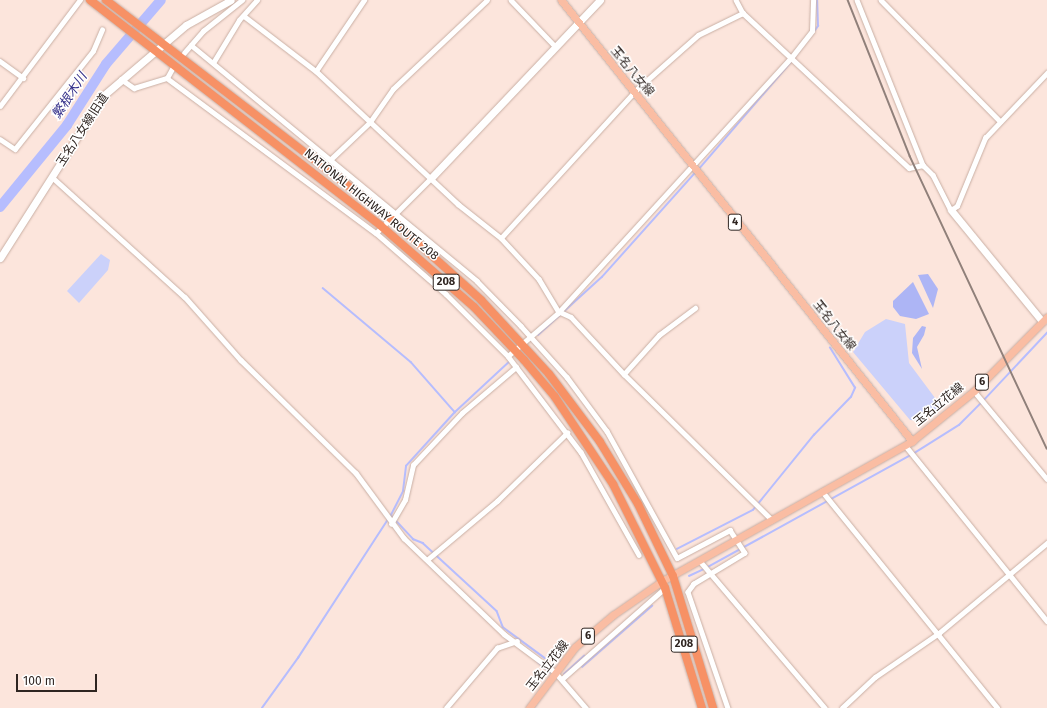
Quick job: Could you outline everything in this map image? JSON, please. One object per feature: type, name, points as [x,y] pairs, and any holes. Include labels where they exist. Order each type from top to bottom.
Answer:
[{"type":"highway","name":"NATIONAL HIGHWAY ROUTE 208","points":[[90,0],[381,226],[474,307],[515,350],[591,448],[664,584],[701,706]]},
{"type":"highway","name":"NATIONAL HIGHWAY ROUTE 208","points":[[106,0],[393,216],[522,343],[600,442],[638,504],[673,576],[709,687],[713,708]]},
{"type":"highway","points":[[709,687],[717,708]]},
{"type":"main road","name":"玉名八女線","points":[[561,0],[576,23],[635,91],[909,443]]},
{"type":"main road","name":"玉名立花線","points":[[909,443],[974,391],[1045,321]]},
{"type":"main road","points":[[664,584],[673,576],[909,443]]},
{"type":"main road","name":"玉名立花線","points":[[529,708],[555,672],[601,624],[664,584]]},
{"type":"street","points":[[0,106],[23,78],[80,0]]},
{"type":"street","name":"玉名八女線旧道","points":[[0,258],[96,106],[121,79],[157,52],[203,13],[231,0]]},
{"type":"street","points":[[184,53],[203,31],[242,0]]},
{"type":"street","points":[[213,64],[244,16],[258,0]]},
{"type":"street","points":[[316,71],[364,0]]},
{"type":"street","points":[[330,160],[370,122],[393,89],[486,0]]},
{"type":"street","points":[[511,0],[554,45]]},
{"type":"street","points":[[376,233],[381,226],[432,177],[554,45],[600,0]]},
{"type":"street","points":[[736,0],[743,13],[909,168],[923,165]]},
{"type":"street","points":[[508,356],[558,311],[692,164],[792,58],[812,31],[813,0]]},
{"type":"street","points":[[857,0],[923,165],[933,175],[951,210],[1045,321]]},
{"type":"street","points":[[881,0],[1000,121]]},
{"type":"street","points":[[501,238],[635,91],[698,35],[743,13]]},
{"type":"street","points":[[244,16],[316,71],[370,122],[501,238],[539,280],[558,311],[571,317],[624,374],[772,520]]},
{"type":"street","points":[[0,139],[15,149],[93,51],[102,30]]},
{"type":"street","points":[[191,46],[330,160],[393,216],[477,281],[530,336],[567,377],[607,431],[677,558],[730,530],[745,553],[713,574],[694,584],[688,592],[728,708]]},
{"type":"street","points":[[0,61],[23,78]]},
{"type":"street","points":[[121,79],[134,88],[167,78],[172,69]]},
{"type":"street","points":[[951,210],[957,206],[981,144],[1000,121],[1047,73]]},
{"type":"street","points":[[167,78],[376,233],[446,294],[508,356],[567,433],[604,488],[640,555]]},
{"type":"street","points":[[52,177],[185,297],[242,360],[356,473],[386,514],[390,523],[504,634],[517,641],[555,672],[586,708]]},
{"type":"street","points":[[624,374],[659,335],[695,308]]},
{"type":"street","points":[[390,523],[405,500],[413,465],[462,413],[516,367]]},
{"type":"street","points":[[974,391],[1047,479]]},
{"type":"street","points":[[427,560],[497,501],[567,433]]},
{"type":"street","points":[[909,443],[910,451],[1047,621]]},
{"type":"street","points":[[822,491],[939,633],[998,708]]},
{"type":"street","points":[[842,708],[876,677],[939,633],[1047,543]]},
{"type":"street","points":[[700,561],[713,574],[825,708]]},
{"type":"street","points":[[562,679],[664,584]]},
{"type":"street","points":[[446,708],[497,648],[517,641]]},
{"type":"shaded area","points":[[101,254],[110,260],[108,270],[79,303],[67,291]]},
{"type":"shaded area","points":[[928,274],[938,289],[933,308],[918,275]]},
{"type":"shaded area","points":[[913,282],[929,314],[916,319],[900,316],[893,307],[893,301]]},
{"type":"shaded area","points":[[886,319],[905,324],[909,363],[941,406],[923,421],[910,420],[853,352],[865,332]]},
{"type":"shaded area","points":[[922,326],[926,327],[924,335],[917,347],[922,369],[912,353],[913,338]]},
{"type":"waterway","name":"繁根木川","points":[[0,207],[67,125],[106,64],[161,0]]},
{"type":"waterway","points":[[794,58],[818,26],[817,0]]},
{"type":"waterway","points":[[699,169],[792,61]]},
{"type":"waterway","points":[[538,335],[602,277],[695,173]]},
{"type":"waterway","points":[[323,288],[411,362],[455,412]]},
{"type":"waterway","points":[[984,400],[1047,333]]},
{"type":"waterway","points":[[677,549],[753,510],[814,435],[851,397],[855,388],[830,348]]},
{"type":"waterway","points":[[262,708],[298,658],[391,515],[403,491],[406,466],[455,412],[509,362]]},
{"type":"waterway","points":[[708,567],[913,454],[959,425],[981,403]]},
{"type":"waterway","points":[[391,515],[413,539],[423,543],[497,611],[503,627],[545,658]]},
{"type":"waterway","points":[[689,576],[704,569]]},
{"type":"waterway","points":[[582,667],[652,606]]},
{"type":"waterway","points":[[465,689],[500,648]]},
{"type":"waterway","points":[[564,674],[584,656]]},
{"type":"waterway","points":[[538,662],[550,672]]},
{"type":"waterway","points":[[449,708],[453,703]]},
{"type":"railway","points":[[848,0],[910,156],[1047,449]]}]
